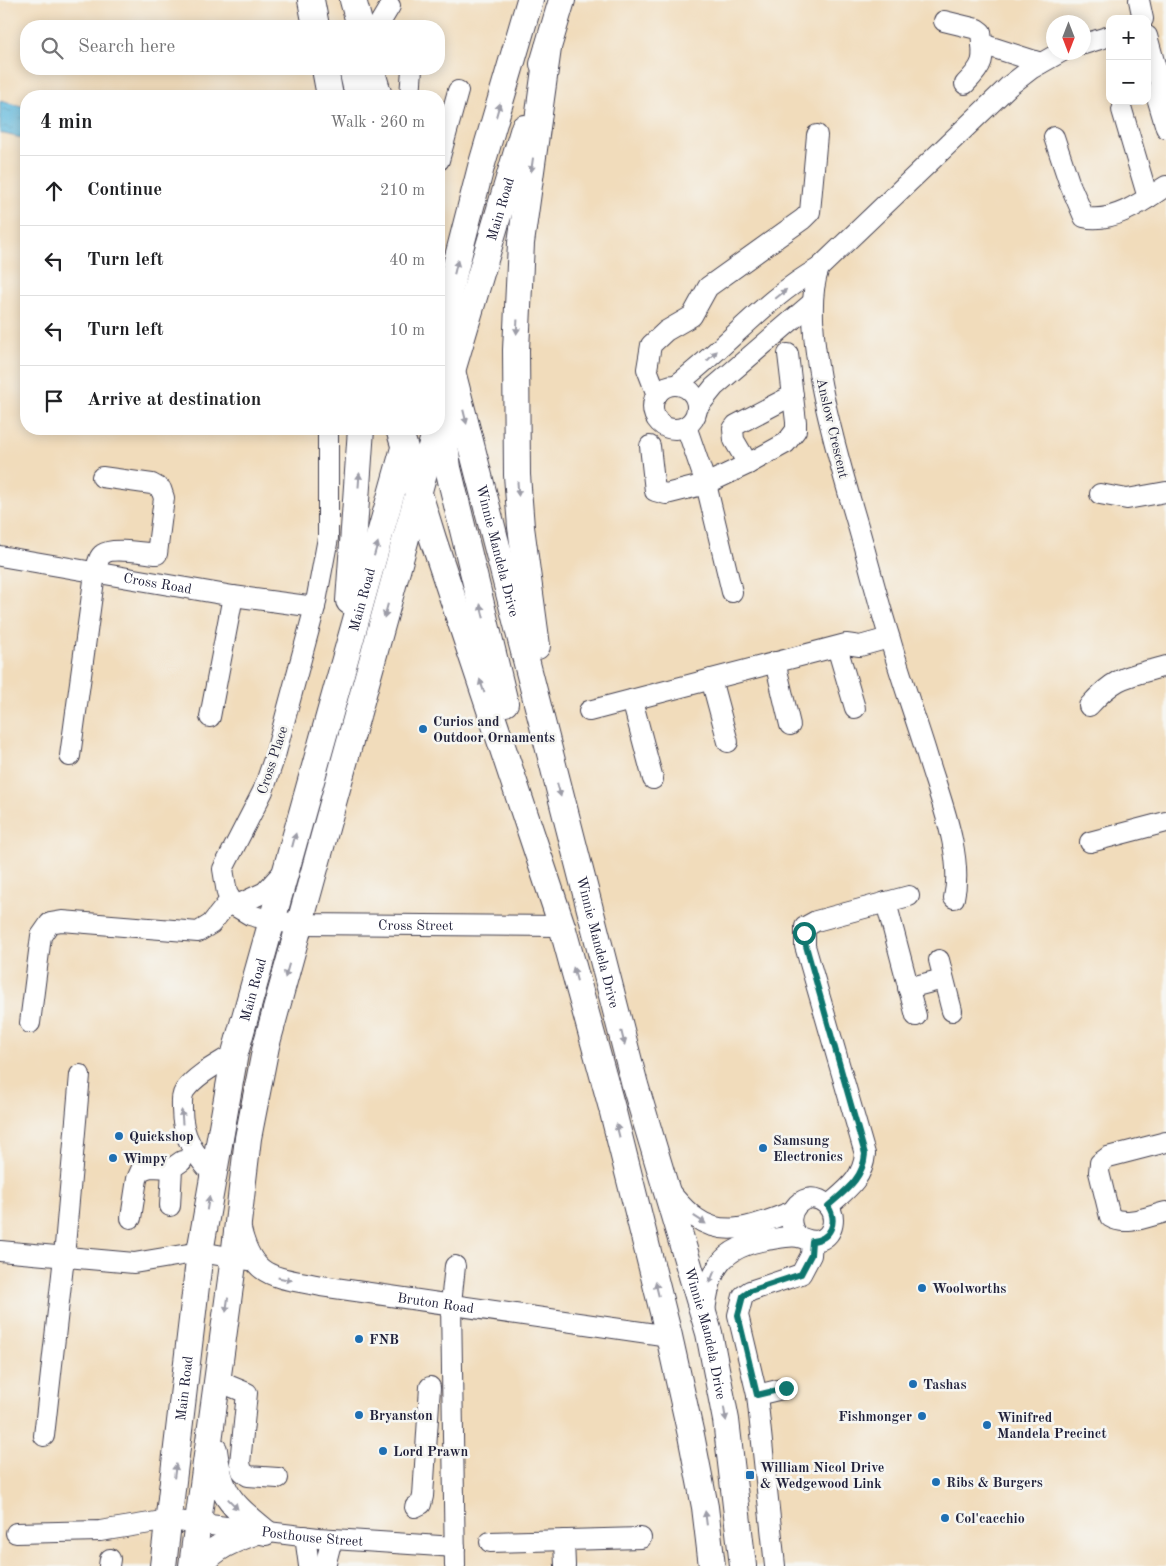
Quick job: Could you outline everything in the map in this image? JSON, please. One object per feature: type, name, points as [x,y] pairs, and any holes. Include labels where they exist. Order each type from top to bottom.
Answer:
[{"type":"main road","points":[[311,0],[315,20]]},
{"type":"main road","points":[[340,0],[343,20]]},
{"type":"main road","points":[[353,0],[358,20]]},
{"type":"main road","name":"Main Road","points":[[445,303],[481,167],[530,0]]},
{"type":"main road","name":"Main Road","points":[[445,399],[562,0]]},
{"type":"main road","points":[[546,743],[538,651],[520,527],[517,475],[516,369],[521,243],[548,48]]},
{"type":"main road","points":[[326,75],[329,90]]},
{"type":"main road","points":[[353,75],[357,90]]},
{"type":"main road","points":[[373,75],[377,90]]},
{"type":"main road","name":"Winnie Mandela Drive","points":[[445,345],[635,1085],[664,1187],[705,1318],[726,1420],[743,1566]]},
{"type":"main road","points":[[342,668],[357,510],[361,435]]},
{"type":"main road","points":[[408,435],[418,493],[562,926],[612,1108],[669,1336],[700,1480],[712,1566]]},
{"type":"main road","name":"Main Road","points":[[163,1566],[200,1252],[212,1174],[235,1053],[408,435]]},
{"type":"main road","name":"Main Road","points":[[192,1566],[217,1378],[244,1259],[238,1218],[248,1138],[266,1046],[435,435]]},
{"type":"main road","points":[[442,435],[448,468],[522,767],[529,825]]},
{"type":"main road","points":[[635,1085],[630,1104],[685,1315],[683,1326],[669,1336]]},
{"type":"main road","points":[[200,1566],[206,1557],[227,1542],[261,1532],[228,1500],[218,1478],[210,1425]]},
{"type":"street","points":[[1128,0],[1131,15]]},
{"type":"street","points":[[1139,0],[1142,15]]},
{"type":"street","points":[[382,20],[390,6]]},
{"type":"street","points":[[944,21],[977,29],[980,32],[982,44],[980,69],[965,84]]},
{"type":"street","points":[[1091,42],[1106,37]]},
{"type":"street","points":[[982,44],[1041,63]]},
{"type":"street","points":[[1151,51],[1166,106]]},
{"type":"street","name":"Anslow Crescent","points":[[954,898],[956,876],[947,820],[888,632],[842,474],[824,398],[813,302],[813,284],[820,268],[984,109],[1009,86],[1046,60]]},
{"type":"street","points":[[410,90],[412,75]]},
{"type":"street","points":[[1151,78],[1166,128]]},
{"type":"street","points":[[445,138],[458,91]]},
{"type":"street","points":[[1122,110],[1148,198]]},
{"type":"street","points":[[813,302],[714,387],[697,408],[692,422],[686,426],[671,428],[659,421],[654,408],[657,395],[647,369],[651,345],[666,331],[692,316],[708,287],[810,212],[817,135]]},
{"type":"street","points":[[1054,137],[1069,182],[1084,217],[1097,220],[1148,198],[1166,186]]},
{"type":"street","points":[[676,385],[700,367],[762,310],[800,279],[820,268]]},
{"type":"street","points":[[762,310],[780,330]]},
{"type":"street","points":[[650,446],[655,491],[666,494],[706,484],[786,443],[793,436],[796,422],[788,354]]},
{"type":"street","points":[[657,395],[668,386],[676,385],[689,390],[696,402],[697,408]]},
{"type":"street","points":[[748,464],[734,440],[733,429],[736,425],[793,395]]},
{"type":"street","points":[[686,426],[706,484],[732,592]]},
{"type":"street","name":"Cross Place","points":[[233,903],[223,877],[223,869],[259,800],[275,756],[315,607],[328,538],[328,435]]},
{"type":"street","points":[[102,477],[152,484],[161,489],[164,498],[153,582]]},
{"type":"street","points":[[1100,494],[1126,499],[1166,492]]},
{"type":"street","points":[[70,756],[95,573],[103,554],[112,551],[156,554]]},
{"type":"street","name":"Cross Road","points":[[0,556],[233,596],[315,607]]},
{"type":"street","points":[[210,717],[233,596]]},
{"type":"street","points":[[590,711],[842,646],[854,634],[888,632]]},
{"type":"street","points":[[842,646],[855,708]]},
{"type":"street","points":[[775,662],[790,725]]},
{"type":"street","points":[[1089,706],[1117,679],[1166,666]]},
{"type":"street","points":[[711,679],[728,742]]},
{"type":"street","points":[[632,700],[653,778]]},
{"type":"street","points":[[1090,842],[1166,822]]},
{"type":"street","points":[[30,1023],[41,936],[50,923],[62,922],[198,932],[211,924],[233,903],[265,892],[286,868]]},
{"type":"street","points":[[828,1206],[858,1179],[864,1166],[865,1154],[806,946],[804,933],[806,927],[816,921],[909,896]]},
{"type":"street","points":[[886,902],[916,1016]]},
{"type":"street","points":[[233,903],[250,914],[272,921]]},
{"type":"street","name":"Cross Street","points":[[272,921],[300,924],[562,926]]},
{"type":"street","points":[[908,988],[941,969],[952,1011]]},
{"type":"street","points":[[212,1174],[194,1153],[187,1141],[183,1126],[183,1093],[206,1070],[235,1053]]},
{"type":"street","points":[[44,1436],[64,1257],[80,1075]]},
{"type":"street","points":[[1166,1142],[1108,1157],[1100,1163],[1099,1172],[1110,1217],[1118,1222],[1127,1222],[1166,1212]]},
{"type":"street","points":[[131,1218],[137,1179],[141,1170],[150,1167],[172,1168],[194,1153]]},
{"type":"street","points":[[170,1206],[172,1168]]},
{"type":"street","points":[[664,1187],[694,1217],[708,1226],[720,1229],[729,1230],[764,1222],[793,1211]]},
{"type":"street","points":[[705,1318],[708,1289],[713,1274],[718,1264],[730,1253],[762,1241],[805,1239],[819,1240],[830,1232],[833,1219],[828,1206],[822,1202],[809,1199],[796,1205],[791,1225],[805,1239],[811,1255],[801,1274],[750,1291],[740,1302],[738,1315],[757,1395],[775,1566]]},
{"type":"street","points":[[0,1251],[134,1263],[200,1252],[244,1259]]},
{"type":"street","name":"Bruton Road","points":[[244,1259],[269,1276],[321,1286],[451,1303],[669,1336]]},
{"type":"street","points":[[455,1266],[451,1303],[455,1556]]},
{"type":"street","points":[[217,1378],[247,1393],[240,1462],[242,1471],[248,1476],[278,1478]]},
{"type":"street","points":[[415,1507],[421,1504],[424,1496],[430,1387]]},
{"type":"street","points":[[757,1395],[786,1388]]},
{"type":"street","name":"Posthouse Street","points":[[16,1533],[100,1531],[169,1520],[332,1539],[455,1556]]},
{"type":"street","points":[[305,1536],[310,1566]]},
{"type":"street","points":[[490,1542],[641,1538]]},
{"type":"street","points":[[325,1566],[332,1539]]},
{"type":"street","points":[[564,1540],[565,1566]]},
{"type":"water","points":[[0,101],[20,106],[20,138],[0,133]]},
{"type":"place","name":"Curios and Outdoor Ornaments","points":[[423,729]]},
{"type":"place","name":"Quickshop","points":[[119,1136]]},
{"type":"place","name":"Samsung Electronics","points":[[763,1148]]},
{"type":"place","name":"Wimpy","points":[[113,1158]]},
{"type":"place","name":"Woolworths","points":[[922,1288]]},
{"type":"place","name":"FNB","points":[[359,1339]]},
{"type":"place","name":"Tashas","points":[[913,1384]]},
{"type":"place","name":"Bryanston","points":[[359,1415]]},
{"type":"place","name":"Fishmonger","points":[[922,1416]]},
{"type":"place","name":"Winifred Mandela Precinct","points":[[987,1425]]},
{"type":"place","name":"Lord Prawn","points":[[383,1451]]},
{"type":"place","name":"William Nicol Drive & Wedgewood Link","points":[[750,1475]]},
{"type":"place","name":"Ribs & Burgers","points":[[936,1482]]},
{"type":"place","name":"Col'cacchio","points":[[945,1518]]},
{"type":"route","points":[[786,1388],[757,1395],[738,1315],[740,1302],[743,1296],[750,1291],[801,1274],[811,1255],[812,1241],[825,1237],[830,1232],[833,1219],[832,1212],[828,1206],[858,1179],[864,1166],[865,1154],[806,946],[804,933]]}]
